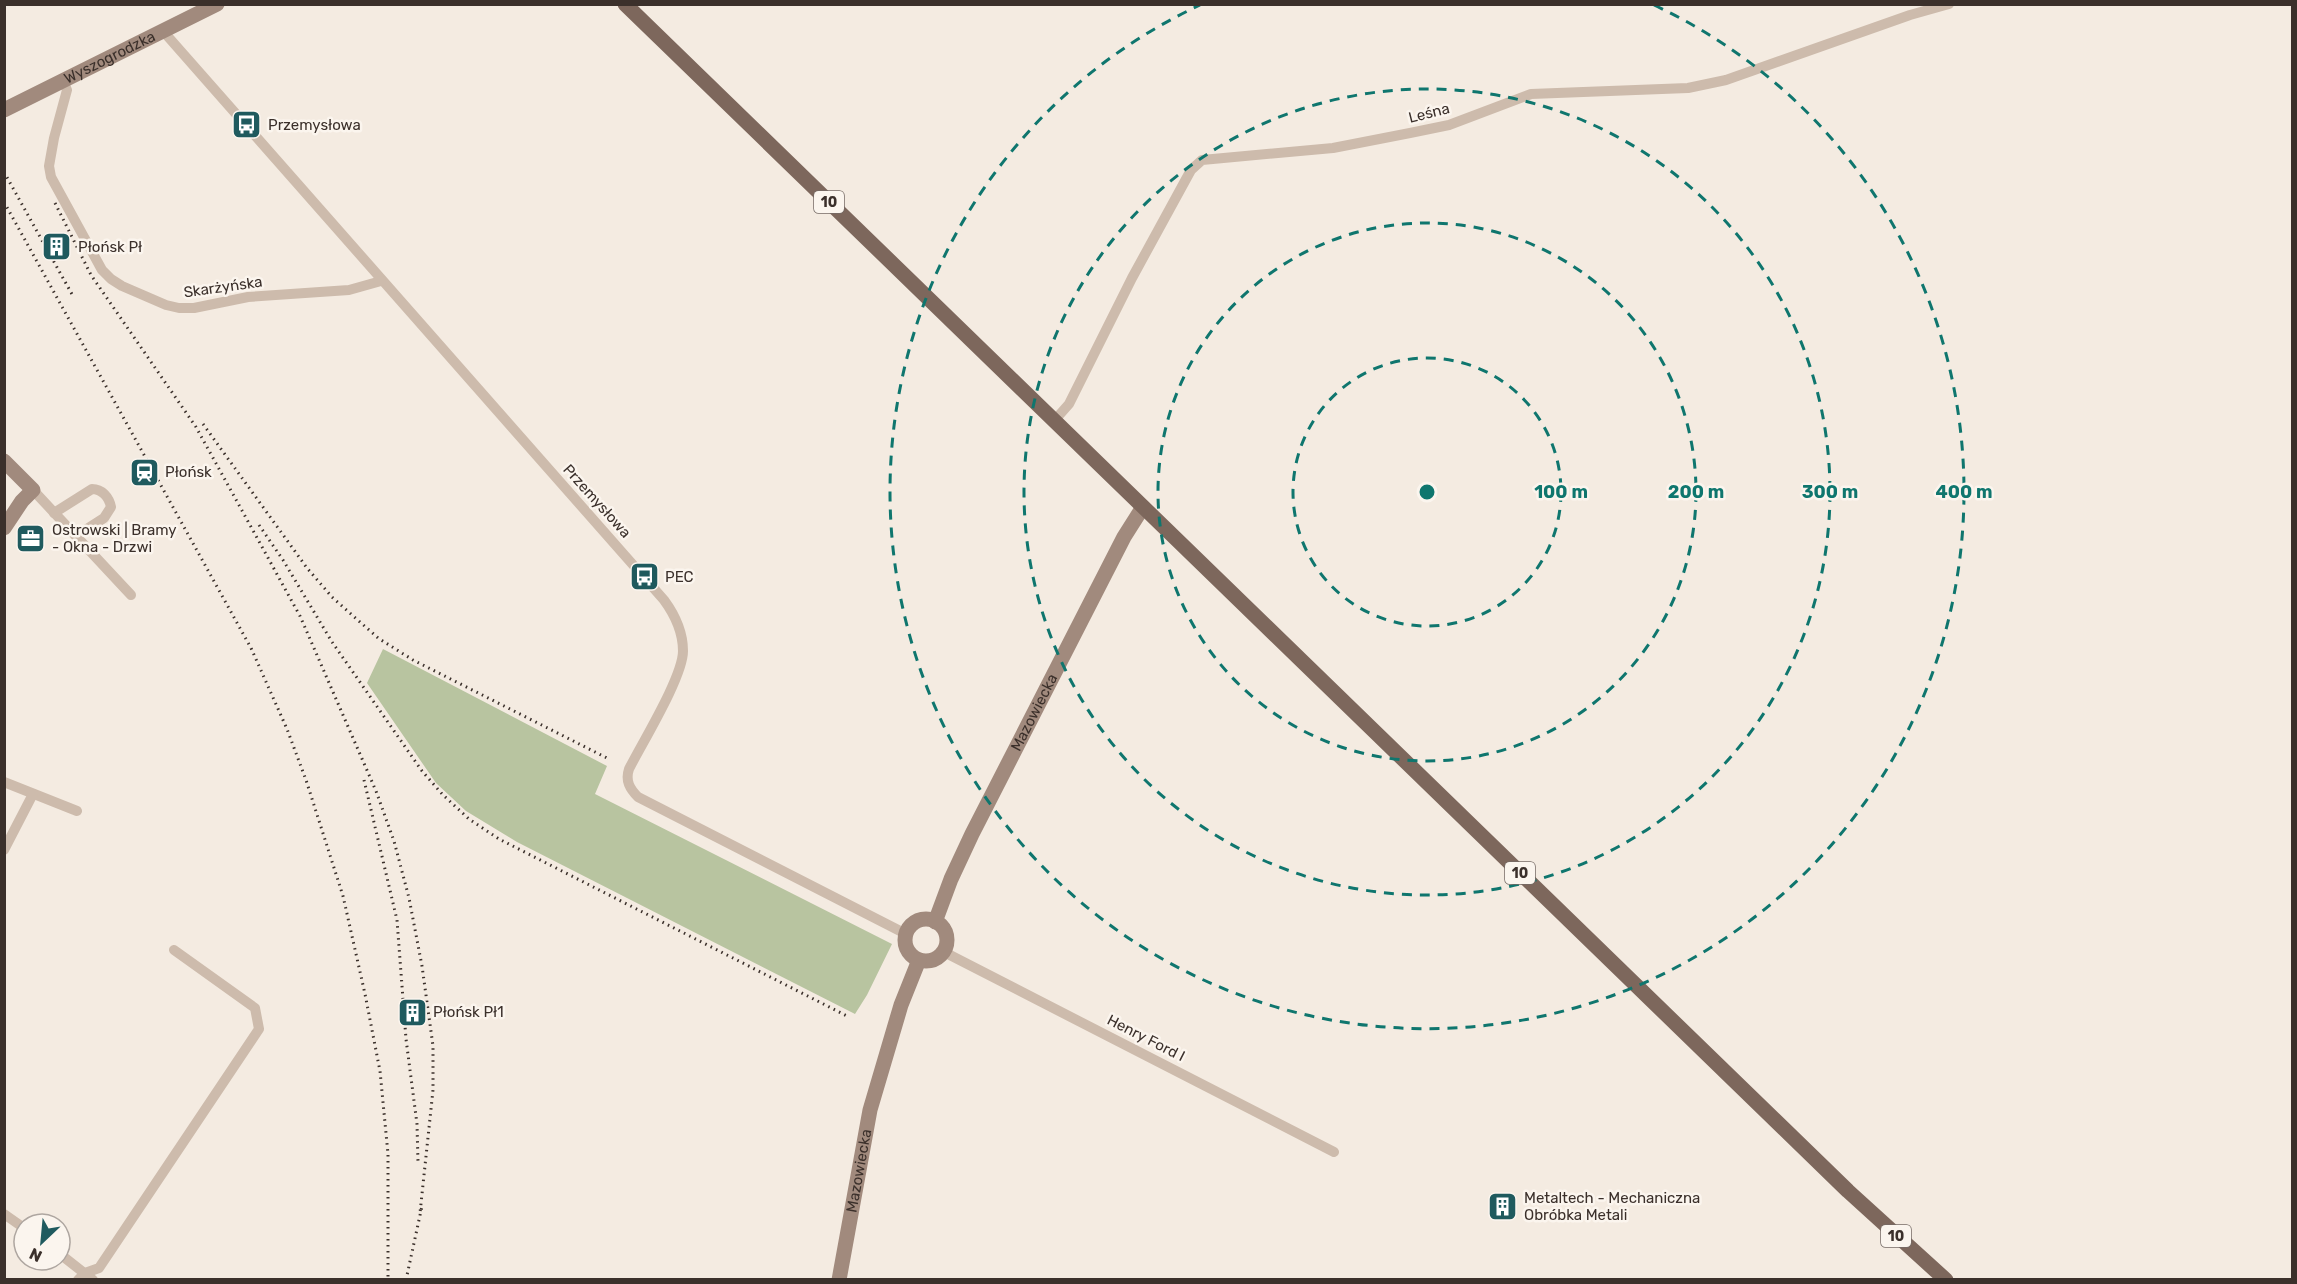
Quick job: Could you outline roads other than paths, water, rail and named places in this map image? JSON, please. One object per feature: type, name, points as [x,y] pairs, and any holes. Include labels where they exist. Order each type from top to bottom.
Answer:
[{"type":"main road","name":"10","points":[[625,4],[1848,1191],[1946,1280]]},
{"type":"street","name":"Wyszogrodzka","points":[[4,111],[217,4]]},
{"type":"street","name":"Leśna","points":[[1054,421],[1069,404],[1132,278],[1191,170],[1202,160],[1333,148],[1410,133],[1449,125],[1531,94],[1688,88],[1726,81],[1910,15],[1949,4]]},
{"type":"street","name":"Przemysłowa","points":[[163,31],[673,612],[681,632],[683,653],[678,674],[629,769],[627,775],[630,790],[649,802],[906,934]]},
{"type":"street","name":"Skarżyńska","points":[[63,81],[67,90],[54,138],[49,166],[51,177],[102,270],[111,279],[166,306],[179,308],[194,308],[248,297],[349,290],[381,281]]},
{"type":"street","points":[[4,461],[131,595]]},
{"type":"street","points":[[54,513],[92,489],[97,489],[107,497],[111,507],[108,514],[76,536]]},
{"type":"street","points":[[4,528],[22,501],[33,490]]},
{"type":"street","name":"Mazowiecka","points":[[935,922],[951,879],[972,834],[1118,546],[1143,507]]},
{"type":"street","points":[[4,782],[77,811]]},
{"type":"street","points":[[4,850],[33,794]]},
{"type":"street","points":[[921,920],[935,922],[945,931],[947,945],[944,952],[935,959],[920,960],[907,949],[906,934],[910,927],[921,920]]},
{"type":"street","points":[[72,1265],[85,1277],[99,1268],[259,1029],[255,1008],[174,950]]},
{"type":"street","name":"Henry Ford I","points":[[944,952],[1334,1152]]},
{"type":"street","name":"Mazowiecka","points":[[839,1280],[870,1110],[901,1005],[920,960]]},
{"type":"railway","points":[[4,172],[73,296]]},
{"type":"railway","points":[[4,202],[251,648],[287,729],[306,780],[343,896],[380,1071],[388,1154],[388,1280]]},
{"type":"railway","points":[[55,203],[91,275],[196,427],[300,616],[376,791],[394,841],[409,898],[422,966],[433,1046],[433,1090],[420,1213]]},
{"type":"railway","points":[[203,424],[307,568],[332,597],[378,638],[413,660],[607,758]]},
{"type":"railway","points":[[259,525],[283,560],[332,642],[422,771],[469,819],[499,839],[847,1016]]},
{"type":"railway","points":[[364,780],[397,920],[406,1039],[417,1124],[418,1162]]},
{"type":"railway","points":[[406,1280],[422,1206]]},
{"type":"place","name":"Przemysłowa","points":[[247,125]]},
{"type":"place","name":"Płońsk Pł","points":[[57,247]]},
{"type":"place","name":"Płońsk","points":[[144,472]]},
{"type":"place","name":"Ostrowski | Bramy - Okna - Drzwi","points":[[31,539]]},
{"type":"place","name":"PEC","points":[[644,577]]},
{"type":"place","name":"Płońsk Pł1","points":[[412,1012]]},
{"type":"place","name":"Metaltech - Mechaniczna Obróbka Metali","points":[[1503,1207]]}]
